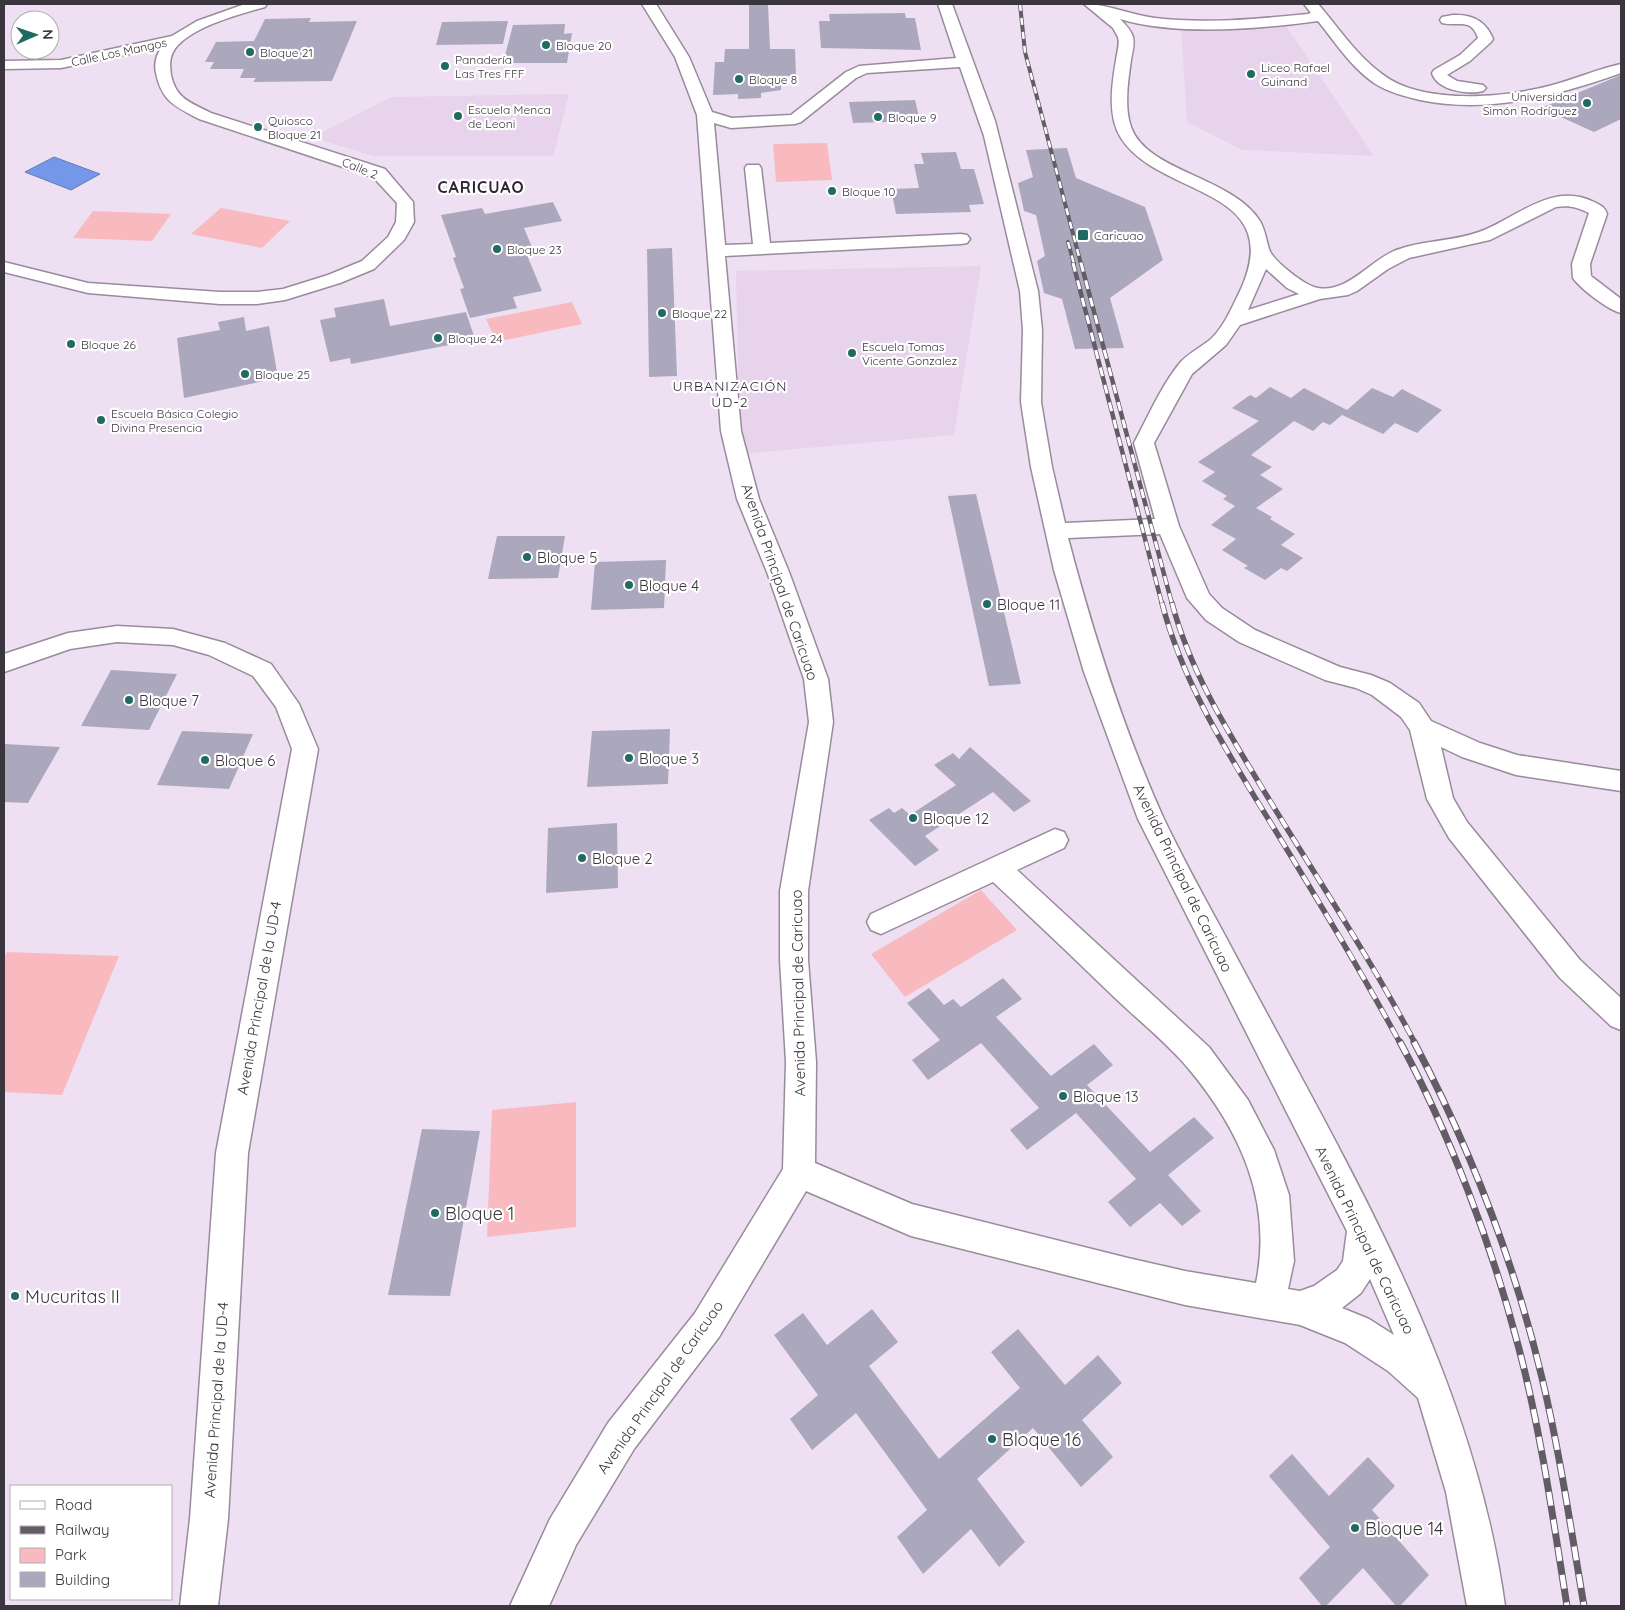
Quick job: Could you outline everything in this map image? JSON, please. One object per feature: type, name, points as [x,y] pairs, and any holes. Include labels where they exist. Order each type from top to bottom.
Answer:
[{"type":"street","points":[[174,40],[202,24],[236,10],[260,4]]},
{"type":"street","name":"Avenida Principal de Caricuao","points":[[529,1606],[563,1532],[621,1436],[707,1325],[799,1172],[801,1062],[794,960],[794,891],[820,722],[820,703],[816,679],[778,572],[748,499],[731,431],[705,115],[682,56],[649,4]]},
{"type":"street","name":"Avenida Principal de Caricuao","points":[[945,4],[992,138],[1031,302],[1032,413],[1056,531],[1102,688],[1130,770],[1151,819],[1363,1230],[1401,1309],[1433,1389],[1461,1478],[1480,1559],[1486,1606]]},
{"type":"street","points":[[1090,4],[1124,32],[1127,39],[1123,61],[1121,109],[1127,135],[1137,149],[1151,160],[1219,192],[1238,206],[1252,224],[1258,237],[1261,253],[1255,279],[1234,322],[1218,341],[1185,369],[1144,443],[1168,526],[1199,598],[1214,614],[1247,636],[1277,651],[1334,674],[1362,681],[1381,689],[1410,710],[1422,728],[1440,799],[1458,830],[1570,969],[1621,1017]]},
{"type":"street","points":[[1096,4],[1126,18],[1155,23],[1261,23],[1322,16]]},
{"type":"street","points":[[1311,4],[1368,70],[1392,86],[1414,93],[1441,98],[1480,101],[1522,97],[1563,88],[1621,68]]},
{"type":"street","points":[[1447,20],[1464,18],[1469,20],[1480,27],[1486,39],[1465,58],[1439,73],[1441,79],[1470,89],[1533,86],[1563,88]]},
{"type":"street","name":"Calle Los Mangos","points":[[4,65],[61,64],[174,40]]},
{"type":"street","name":"Calle 2","points":[[4,267],[88,288],[220,298],[257,298],[285,294],[368,265],[396,240],[405,222],[405,202],[379,174],[205,116],[180,103],[169,93],[162,63],[164,54],[174,40]]},
{"type":"street","points":[[705,115],[722,122],[740,124],[795,119],[851,74],[864,69],[964,62]]},
{"type":"street","points":[[753,168],[762,248]]},
{"type":"street","points":[[1261,253],[1295,286],[1308,292],[1334,294],[1361,282],[1392,259],[1406,253],[1485,235],[1545,204],[1579,202],[1591,206],[1597,210],[1598,214],[1581,264],[1582,278],[1621,307]]},
{"type":"street","points":[[716,250],[961,239]]},
{"type":"street","points":[[1234,322],[1318,294]]},
{"type":"street","points":[[1056,531],[1168,526]]},
{"type":"street","name":"Avenida Principal de la UD-4","points":[[4,662],[68,641],[118,634],[173,637],[217,649],[262,670],[287,704],[305,749],[232,1153],[209,1519],[199,1606]]},
{"type":"street","points":[[1422,728],[1472,750],[1516,765],[1621,781]]},
{"type":"street","points":[[881,922],[1055,840]]},
{"type":"street","points":[[996,867],[1198,1057],[1236,1110],[1258,1150],[1273,1195],[1277,1261],[1285,1305]]},
{"type":"street","points":[[799,1172],[910,1220],[1185,1288],[1285,1305],[1357,1331],[1400,1359],[1433,1389]]},
{"type":"street","points":[[1285,1305],[1328,1298],[1346,1286],[1358,1265],[1363,1230]]},
{"type":"shaded area","name":"Liceo Rafael Guinand","points":[[1181,26],[1286,26],[1374,156],[1242,150],[1187,122]]},
{"type":"shaded area","name":"Escuela Menca de Leoni","points":[[569,94],[553,156],[373,156],[324,141],[315,136],[391,97]]},
{"type":"shaded area","name":"Escuela Tomas Vicente Gonzalez","points":[[981,266],[954,435],[740,454],[736,271]]},
{"type":"green space","points":[[827,143],[832,180],[776,182],[773,144]]},
{"type":"green space","points":[[221,208],[290,221],[262,248],[191,234]]},
{"type":"green space","points":[[93,211],[171,214],[152,241],[73,238]]},
{"type":"green space","points":[[572,302],[582,324],[496,342],[486,319]]},
{"type":"green space","points":[[981,890],[1017,930],[905,997],[871,954]]},
{"type":"green space","points":[[7,952],[119,956],[62,1095],[4,1092],[4,958]]},
{"type":"green space","points":[[576,1102],[576,1227],[487,1237],[492,1110]]},
{"type":"water","points":[[54,157],[100,174],[71,190],[25,172]]},
{"type":"building","points":[[749,4],[768,4],[770,49],[795,49],[796,76],[781,76],[781,90],[761,93],[761,98],[738,99],[738,94],[713,95],[715,62],[724,62],[725,49],[749,49]]},
{"type":"building","points":[[905,13],[906,18],[915,18],[921,50],[821,48],[819,21],[830,21],[829,14]]},
{"type":"building","points":[[311,18],[309,22],[357,21],[332,81],[253,82],[256,78],[240,78],[244,69],[210,69],[214,62],[205,62],[216,42],[254,41],[265,19]]},
{"type":"building","points":[[508,21],[503,44],[436,45],[442,22]]},
{"type":"building","points":[[565,24],[564,34],[572,33],[567,63],[503,63],[513,25]]},
{"type":"building","name":"Universidad Simón Rodríguez","points":[[1621,75],[1621,119],[1594,132],[1541,108]]},
{"type":"building","points":[[915,100],[920,121],[853,123],[849,102]]},
{"type":"building","points":[[1067,148],[1076,178],[1145,207],[1163,260],[1110,298],[1124,348],[1075,349],[1062,299],[1044,293],[1037,261],[1045,256],[1036,215],[1024,211],[1018,183],[1033,177],[1026,150]]},
{"type":"building","points":[[956,152],[961,169],[974,169],[984,204],[969,205],[971,212],[896,214],[891,189],[919,188],[914,164],[924,164],[921,153]]},
{"type":"building","points":[[553,202],[562,221],[524,228],[532,247],[524,248],[542,291],[513,297],[517,308],[470,318],[460,289],[464,288],[453,258],[456,257],[441,215],[482,208],[485,214]]},
{"type":"building","name":"Bloque 22","points":[[672,248],[677,376],[649,377],[647,249]]},
{"type":"building","points":[[384,299],[390,326],[466,312],[474,336],[447,341],[449,345],[351,364],[350,358],[330,362],[320,320],[336,317],[334,308]]},
{"type":"building","name":"Bloque 25","points":[[244,317],[246,331],[269,326],[278,378],[184,398],[177,338],[220,330],[218,322]]},
{"type":"building","points":[[1270,387],[1291,398],[1304,388],[1347,410],[1372,388],[1393,397],[1402,389],[1442,410],[1417,433],[1395,423],[1383,434],[1342,415],[1330,425],[1323,422],[1313,431],[1294,421],[1251,455],[1272,467],[1260,475],[1283,489],[1256,508],[1295,534],[1281,545],[1303,558],[1287,571],[1281,568],[1265,580],[1244,568],[1248,566],[1222,550],[1236,539],[1211,525],[1235,506],[1223,499],[1227,496],[1202,481],[1215,472],[1198,462],[1259,421],[1232,408],[1250,395],[1256,398]]},
{"type":"building","name":"Bloque 11","points":[[976,494],[1021,684],[989,686],[948,496]]},
{"type":"building","name":"Bloque 5","points":[[497,536],[565,536],[558,578],[488,579]]},
{"type":"building","name":"Bloque 4","points":[[666,560],[664,608],[591,610],[595,562]]},
{"type":"building","name":"Bloque 7","points":[[111,670],[177,674],[149,730],[81,726]]},
{"type":"building","name":"Bloque 3","points":[[670,729],[668,784],[587,787],[592,731]]},
{"type":"building","name":"Bloque 6","points":[[182,731],[253,734],[229,789],[157,785]]},
{"type":"building","points":[[4,744],[60,747],[28,803],[4,802]]},
{"type":"building","name":"Bloque 12","points":[[970,747],[1031,801],[1014,812],[993,792],[925,836],[939,850],[915,866],[869,820],[889,808],[894,813],[902,808],[910,815],[956,785],[934,765],[953,753],[959,759]]},
{"type":"building","name":"Bloque 2","points":[[617,823],[618,888],[546,893],[548,828]]},
{"type":"building","name":"Bloque 13","points":[[1003,978],[1022,999],[996,1017],[1051,1076],[1094,1044],[1113,1065],[1087,1085],[1150,1152],[1194,1117],[1214,1138],[1168,1175],[1201,1211],[1182,1226],[1160,1203],[1130,1227],[1108,1202],[1136,1179],[1076,1113],[1027,1150],[1010,1130],[1039,1108],[981,1043],[928,1080],[912,1060],[940,1040],[907,1003],[929,988],[944,1005],[953,999],[961,1007]]},
{"type":"building","name":"Bloque 1","points":[[422,1129],[480,1131],[450,1296],[388,1295]]},
{"type":"building","name":"Bloque 16","points":[[872,1309],[898,1342],[869,1366],[939,1459],[1020,1388],[991,1352],[1018,1329],[1065,1385],[1098,1355],[1122,1383],[1082,1420],[1113,1457],[1081,1487],[1033,1428],[977,1479],[1025,1542],[999,1567],[971,1529],[923,1574],[897,1537],[927,1510],[856,1413],[812,1450],[790,1419],[818,1395],[774,1335],[803,1313],[827,1345]]},
{"type":"building","name":"Bloque 14","points":[[1292,1454],[1329,1496],[1368,1457],[1395,1486],[1372,1510],[1429,1575],[1400,1606],[1396,1606],[1363,1568],[1326,1606],[1322,1606],[1299,1578],[1330,1547],[1269,1476]]},
{"type":"railway","points":[[1020,4],[1025,52],[1081,264]]},
{"type":"railway","points":[[1068,242],[1074,264]]},
{"type":"railway","points":[[1073,263],[1162,604]]},
{"type":"railway","points":[[1081,263],[1172,604]]},
{"type":"railway","points":[[1162,603],[1182,663],[1225,748],[1339,936],[1400,1043]]},
{"type":"railway","points":[[1172,603],[1189,654],[1225,726],[1362,949],[1415,1043]]},
{"type":"railway","points":[[1400,1042],[1436,1114],[1468,1190],[1507,1306],[1526,1377],[1540,1442],[1567,1606]]},
{"type":"railway","points":[[1414,1042],[1472,1164],[1504,1248],[1531,1334],[1554,1435],[1584,1606]]},
{"type":"place","name":"Bloque 20","points":[[546,45]]},
{"type":"place","name":"Bloque 21","points":[[250,52]]},
{"type":"place","name":"Panadería Las Tres FFF","points":[[445,66]]},
{"type":"place","name":"Liceo Rafael Guinand","points":[[1251,74]]},
{"type":"place","name":"Bloque 8","points":[[739,79]]},
{"type":"place","name":"Universidad Simón Rodríguez","points":[[1587,103]]},
{"type":"place","name":"Escuela Menca de Leoni","points":[[458,116]]},
{"type":"place","name":"Bloque 9","points":[[878,117]]},
{"type":"place","name":"Quiosco Bloque 21","points":[[258,127]]},
{"type":"place","name":"Bloque 10","points":[[832,191]]},
{"type":"place","name":"Caricuao","points":[[1083,235]]},
{"type":"place","name":"Bloque 23","points":[[497,249]]},
{"type":"place","name":"Bloque 22","points":[[662,313]]},
{"type":"place","name":"Bloque 24","points":[[438,338]]},
{"type":"place","name":"Bloque 26","points":[[71,344]]},
{"type":"place","name":"Escuela Tomas Vicente Gonzalez","points":[[852,353]]},
{"type":"place","name":"Bloque 25","points":[[245,374]]},
{"type":"place","name":"Escuela Básica Colegio Divina Presencia","points":[[101,420]]},
{"type":"place","name":"Bloque 5","points":[[527,557]]},
{"type":"place","name":"Bloque 4","points":[[629,585]]},
{"type":"place","name":"Bloque 11","points":[[987,604]]},
{"type":"place","name":"Bloque 7","points":[[129,700]]},
{"type":"place","name":"Bloque 3","points":[[629,758]]},
{"type":"place","name":"Bloque 6","points":[[205,760]]},
{"type":"place","name":"Bloque 12","points":[[913,818]]},
{"type":"place","name":"Bloque 2","points":[[582,858]]},
{"type":"place","name":"Bloque 13","points":[[1063,1096]]},
{"type":"place","name":"Bloque 1","points":[[435,1213]]},
{"type":"place","name":"Mucuritas II","points":[[15,1296]]},
{"type":"place","name":"Bloque 16","points":[[992,1439]]},
{"type":"place","name":"Bloque 14","points":[[1355,1528]]},
{"type":"district","name":"CARICUAO","points":[[481,187]]},
{"type":"district","name":"URBANIZACIÓN UD-2","points":[[730,394]]}]
